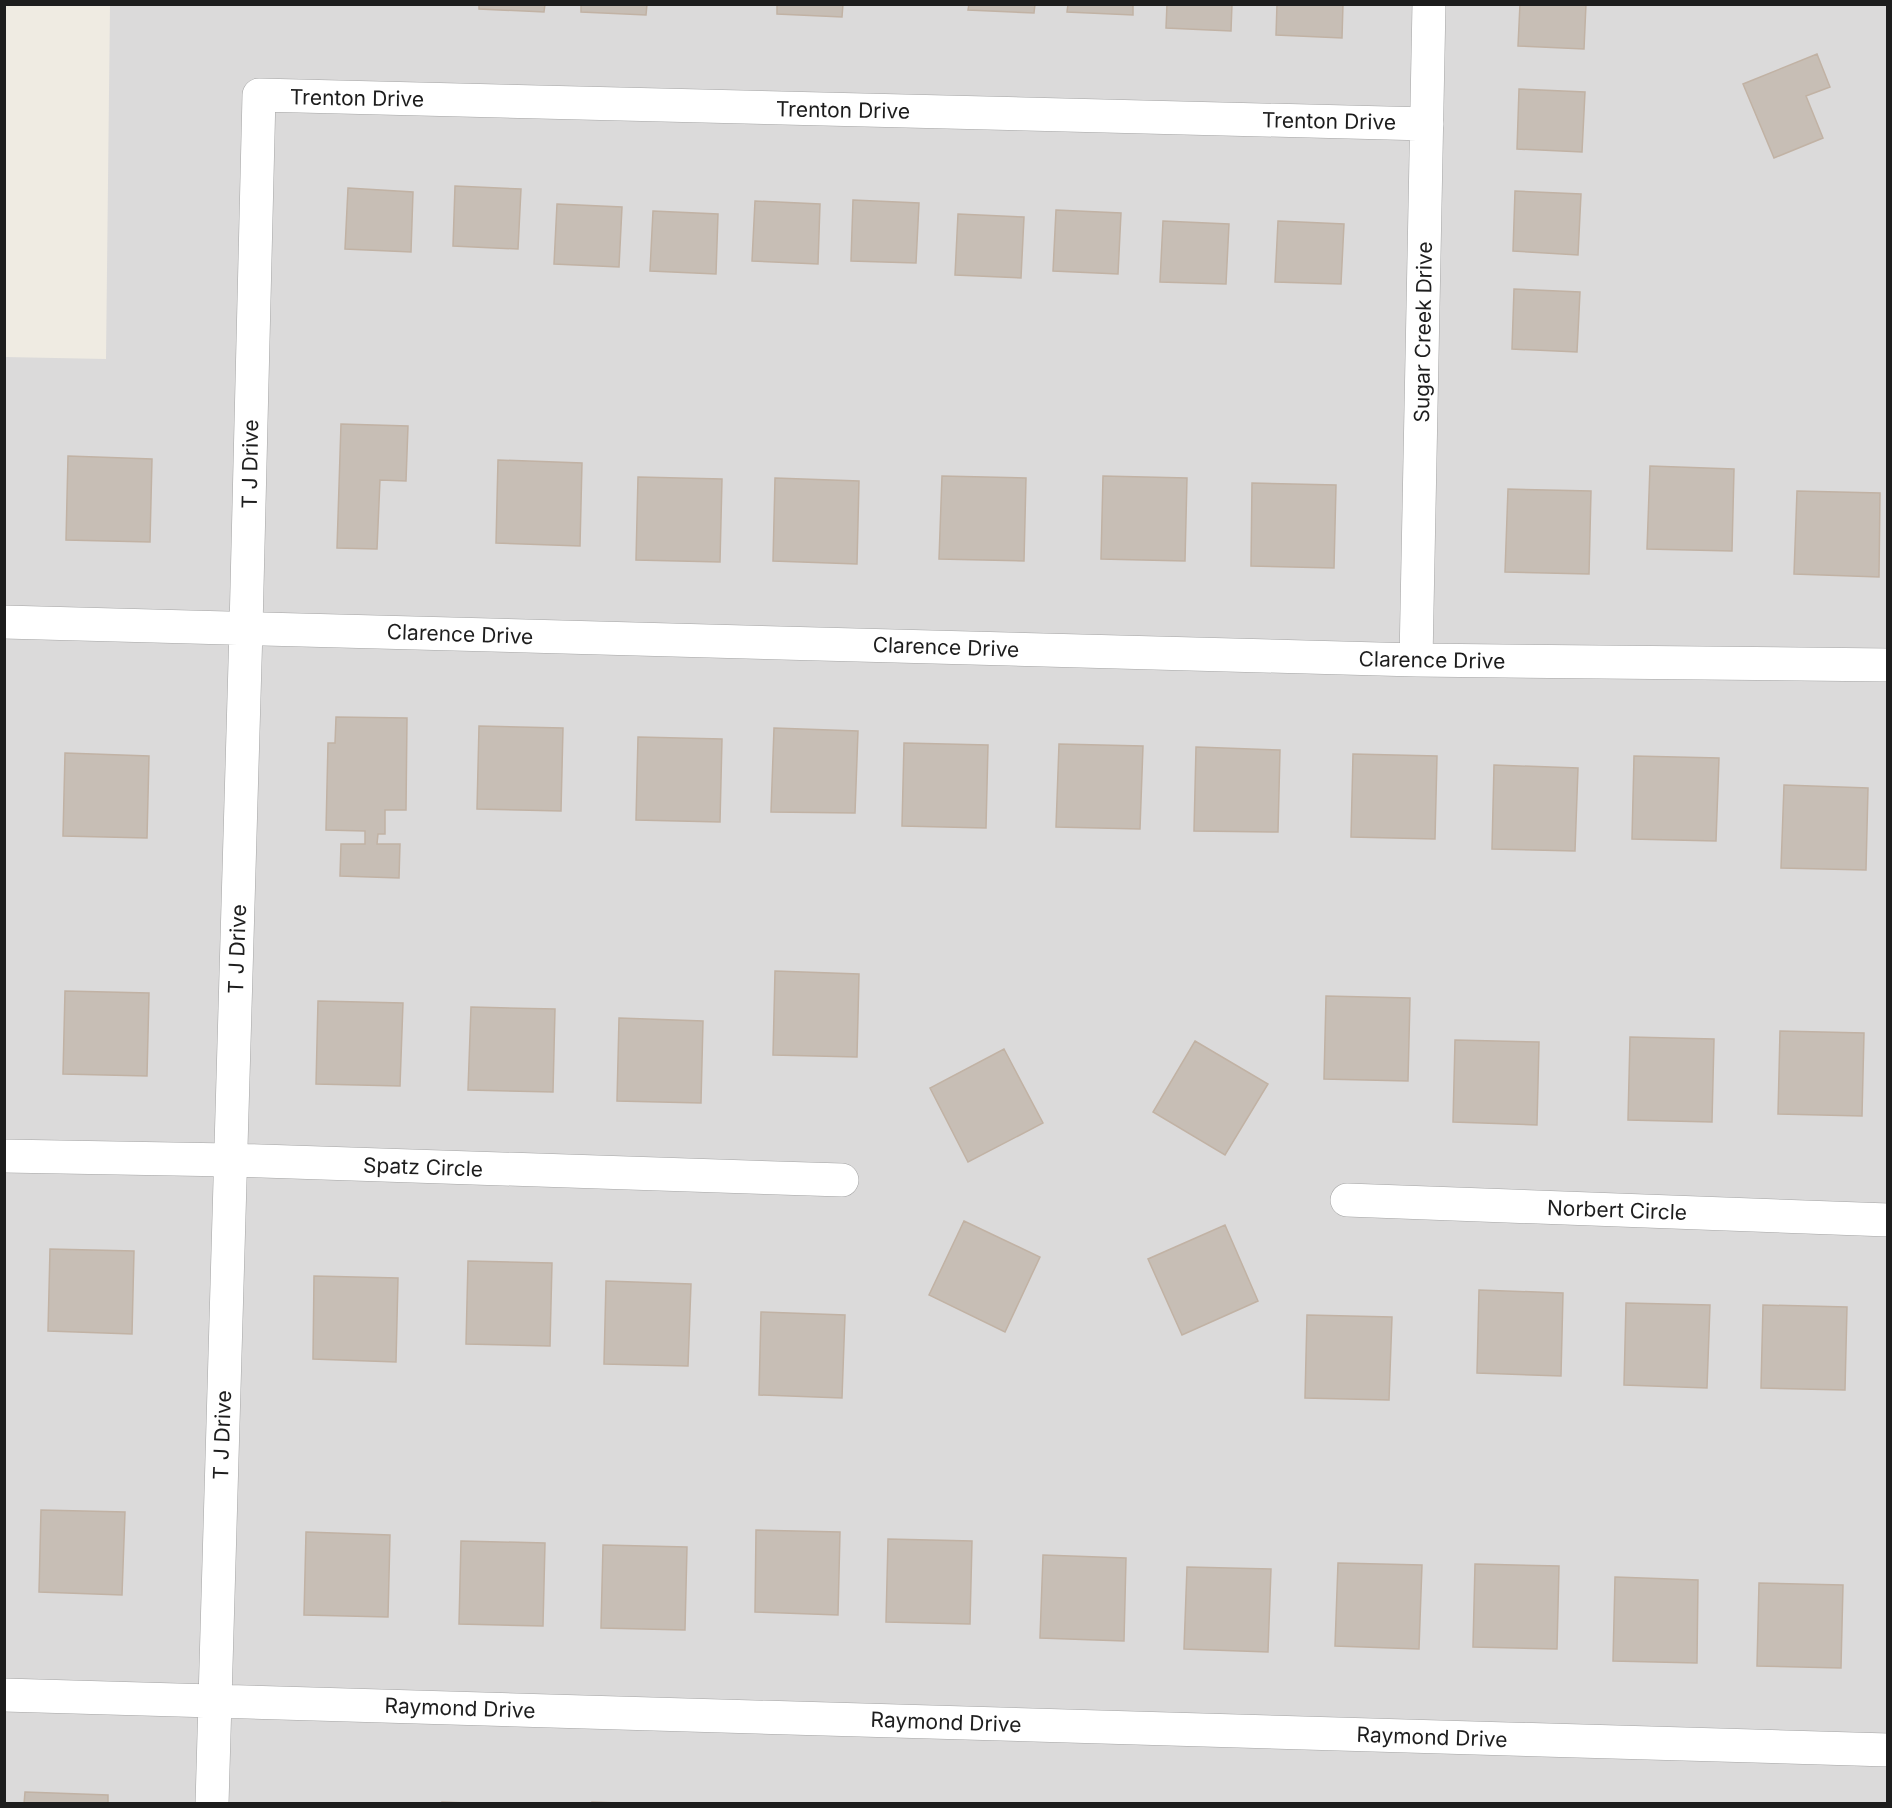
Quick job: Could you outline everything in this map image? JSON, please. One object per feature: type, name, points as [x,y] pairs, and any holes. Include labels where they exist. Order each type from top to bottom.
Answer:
[{"type":"street","name":"Sugar Creek Drive","points":[[1416,660],[1429,4]]},
{"type":"street","name":"Trenton Drive","points":[[259,95],[1427,124]]},
{"type":"street","name":"T J Drive","points":[[212,1803],[259,95]]},
{"type":"street","name":"Clarence Drive","points":[[4,622],[1416,660],[1887,665]]},
{"type":"street","name":"Spatz Circle","points":[[4,1156],[230,1160],[842,1180]]},
{"type":"street","name":"Norbert Circle","points":[[1347,1200],[1887,1220]]},
{"type":"street","name":"Raymond Drive","points":[[4,1695],[1887,1750]]},
{"type":"shaded area","points":[[110,5],[1887,5],[1887,1803],[5,1804],[5,357],[106,359]]},
{"type":"building","points":[[479,4],[545,4],[544,12],[479,9]]},
{"type":"building","points":[[581,4],[647,4],[646,15],[581,12]]},
{"type":"building","points":[[777,4],[843,4],[842,17],[777,14]]},
{"type":"building","points":[[969,4],[1035,4],[1034,13],[968,10]]},
{"type":"building","points":[[1068,4],[1133,4],[1133,15],[1067,12]]},
{"type":"building","points":[[1167,4],[1232,4],[1231,31],[1166,28]]},
{"type":"building","points":[[1277,4],[1343,4],[1342,38],[1276,35]]},
{"type":"building","points":[[1520,4],[1586,4],[1584,49],[1518,46]]},
{"type":"building","points":[[1817,54],[1830,87],[1806,96],[1823,138],[1774,158],[1743,84]]},
{"type":"building","points":[[1519,89],[1585,92],[1582,152],[1517,149]]},
{"type":"building","points":[[455,186],[521,189],[518,249],[453,246]]},
{"type":"building","points":[[348,188],[413,192],[411,252],[345,249]]},
{"type":"building","points":[[1515,191],[1581,194],[1578,255],[1513,251]]},
{"type":"building","points":[[853,200],[919,203],[916,263],[851,261]]},
{"type":"building","points":[[755,201],[820,204],[818,264],[752,261]]},
{"type":"building","points":[[557,204],[622,207],[619,267],[554,264]]},
{"type":"building","points":[[1056,210],[1121,213],[1118,274],[1053,271]]},
{"type":"building","points":[[653,211],[718,214],[716,274],[650,271]]},
{"type":"building","points":[[958,214],[1024,217],[1021,278],[955,275]]},
{"type":"building","points":[[1163,221],[1229,224],[1226,284],[1160,282]]},
{"type":"building","points":[[1278,221],[1344,224],[1341,284],[1275,282]]},
{"type":"building","points":[[1514,289],[1580,292],[1577,352],[1512,349]]},
{"type":"building","points":[[341,424],[408,426],[406,481],[380,480],[377,549],[337,548]]},
{"type":"building","points":[[68,456],[152,459],[150,542],[66,540]]},
{"type":"building","points":[[498,460],[582,463],[580,546],[496,543]]},
{"type":"building","points":[[1650,466],[1734,469],[1732,551],[1647,549]]},
{"type":"building","points":[[942,476],[1026,478],[1024,561],[939,559]]},
{"type":"building","points":[[1103,476],[1187,478],[1185,561],[1101,559]]},
{"type":"building","points":[[638,477],[722,479],[720,562],[636,560]]},
{"type":"building","points":[[775,478],[859,481],[857,564],[773,561]]},
{"type":"building","points":[[1252,483],[1336,485],[1334,568],[1251,566]]},
{"type":"building","points":[[1508,489],[1591,491],[1589,574],[1505,572]]},
{"type":"building","points":[[1797,491],[1880,493],[1879,577],[1794,574]]},
{"type":"building","points":[[336,717],[407,718],[406,810],[385,810],[385,834],[378,834],[377,844],[400,844],[399,878],[340,876],[341,844],[365,844],[365,831],[326,830],[328,743],[335,743]]},
{"type":"building","points":[[479,726],[563,728],[561,811],[477,809]]},
{"type":"building","points":[[774,728],[858,731],[855,813],[771,812]]},
{"type":"building","points":[[638,737],[722,739],[720,822],[636,820]]},
{"type":"building","points":[[904,743],[988,745],[986,828],[902,826]]},
{"type":"building","points":[[1059,744],[1143,746],[1140,829],[1056,827]]},
{"type":"building","points":[[1196,747],[1280,750],[1278,832],[1194,831]]},
{"type":"building","points":[[65,753],[149,756],[147,838],[63,836]]},
{"type":"building","points":[[1353,754],[1437,756],[1435,839],[1351,837]]},
{"type":"building","points":[[1634,756],[1719,758],[1716,841],[1632,839]]},
{"type":"building","points":[[1494,765],[1578,768],[1575,851],[1492,849]]},
{"type":"building","points":[[1784,785],[1868,788],[1866,870],[1781,868]]},
{"type":"building","points":[[775,971],[859,974],[857,1057],[773,1055]]},
{"type":"building","points":[[65,991],[149,993],[147,1076],[63,1074]]},
{"type":"building","points":[[1326,996],[1410,998],[1408,1081],[1324,1079]]},
{"type":"building","points":[[318,1001],[403,1003],[400,1086],[316,1084]]},
{"type":"building","points":[[471,1007],[555,1009],[553,1092],[468,1090]]},
{"type":"building","points":[[619,1018],[703,1021],[701,1103],[617,1101]]},
{"type":"building","points":[[1780,1031],[1864,1033],[1862,1116],[1778,1114]]},
{"type":"building","points":[[1630,1037],[1714,1039],[1712,1122],[1628,1120]]},
{"type":"building","points":[[1455,1040],[1539,1042],[1537,1125],[1453,1122]]},
{"type":"building","points":[[1195,1041],[1268,1084],[1225,1155],[1153,1112]]},
{"type":"building","points":[[1004,1049],[1043,1123],[968,1162],[930,1088]]},
{"type":"building","points":[[964,1221],[1040,1257],[1005,1332],[929,1295]]},
{"type":"building","points":[[1225,1225],[1258,1301],[1182,1335],[1148,1259]]},
{"type":"building","points":[[50,1249],[134,1251],[132,1334],[48,1331]]},
{"type":"building","points":[[468,1261],[552,1263],[550,1346],[466,1344]]},
{"type":"building","points":[[314,1276],[398,1278],[396,1362],[313,1359]]},
{"type":"building","points":[[606,1281],[691,1284],[688,1366],[604,1364]]},
{"type":"building","points":[[1479,1290],[1563,1293],[1561,1376],[1477,1373]]},
{"type":"building","points":[[1626,1303],[1710,1305],[1707,1388],[1624,1385]]},
{"type":"building","points":[[1763,1305],[1847,1307],[1845,1390],[1761,1388]]},
{"type":"building","points":[[761,1312],[845,1315],[842,1398],[759,1395]]},
{"type":"building","points":[[1307,1315],[1392,1317],[1389,1400],[1305,1398]]},
{"type":"building","points":[[41,1510],[125,1512],[122,1595],[39,1592]]},
{"type":"building","points":[[756,1530],[840,1532],[838,1615],[755,1612]]},
{"type":"building","points":[[306,1532],[390,1535],[388,1617],[304,1615]]},
{"type":"building","points":[[888,1539],[972,1541],[970,1624],[886,1622]]},
{"type":"building","points":[[461,1541],[545,1543],[543,1626],[459,1624]]},
{"type":"building","points":[[603,1545],[687,1547],[685,1630],[601,1628]]},
{"type":"building","points":[[1043,1555],[1126,1558],[1124,1641],[1040,1638]]},
{"type":"building","points":[[1338,1563],[1422,1565],[1419,1649],[1335,1646]]},
{"type":"building","points":[[1475,1564],[1559,1566],[1557,1649],[1473,1647]]},
{"type":"building","points":[[1187,1567],[1271,1569],[1268,1652],[1184,1649]]},
{"type":"building","points":[[1615,1577],[1698,1580],[1697,1663],[1613,1661]]},
{"type":"building","points":[[1759,1583],[1843,1585],[1841,1668],[1757,1666]]},
{"type":"building","points":[[25,1792],[108,1795],[108,1804],[24,1804]]},
{"type":"building","points":[[442,1802],[495,1804],[442,1804]]},
{"type":"building","points":[[592,1802],[645,1804],[592,1804]]}]
